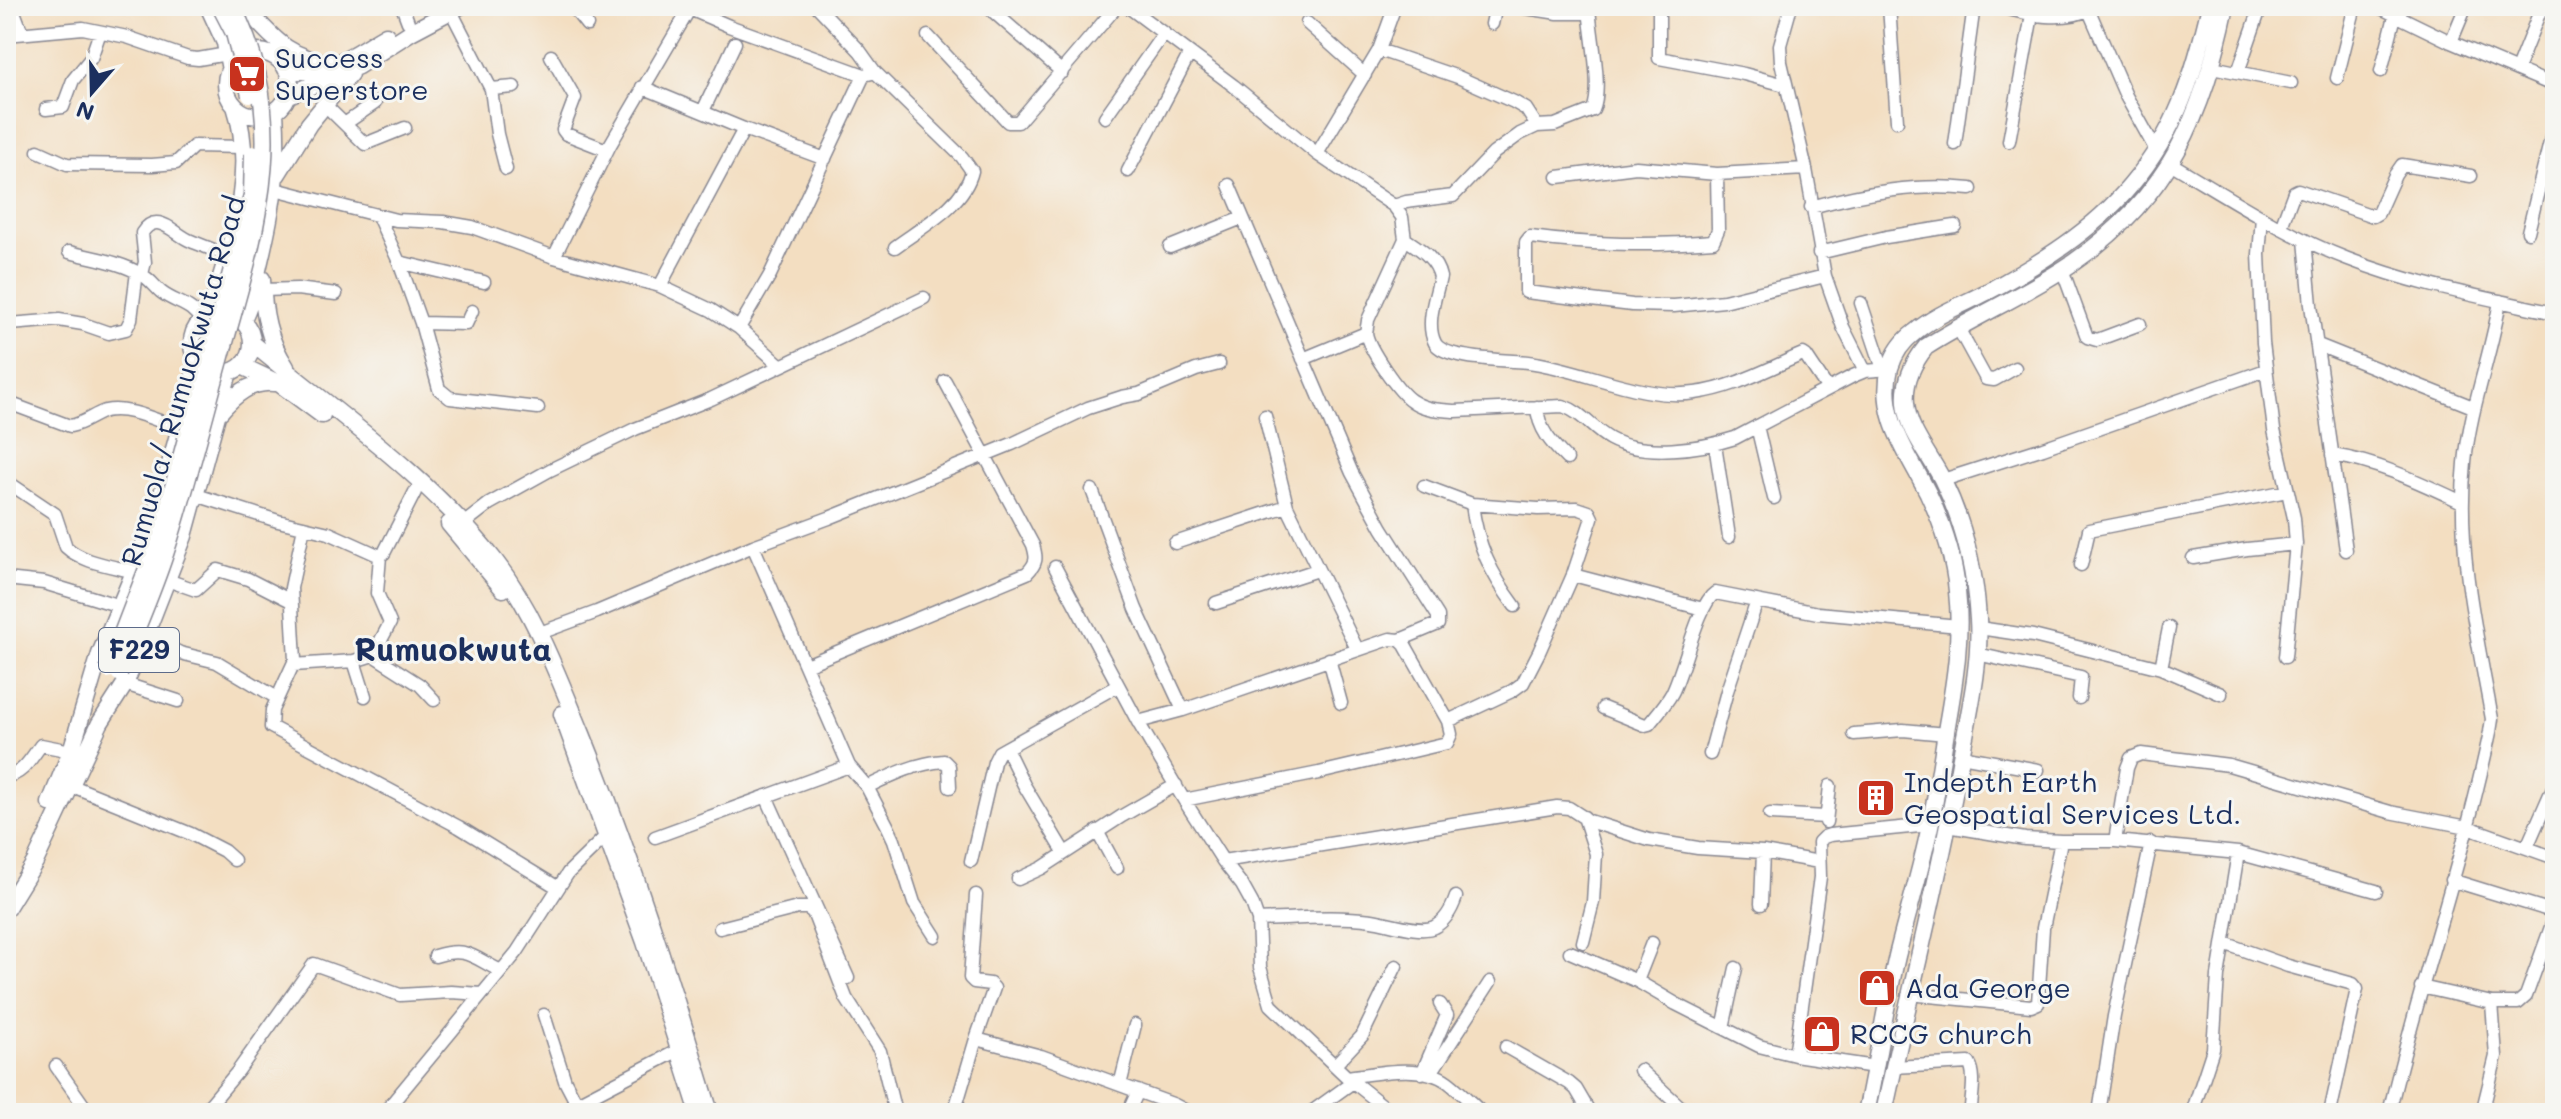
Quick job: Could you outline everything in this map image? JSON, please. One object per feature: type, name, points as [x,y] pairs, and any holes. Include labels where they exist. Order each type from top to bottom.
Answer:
[{"type":"main road","points":[[208,6],[225,43],[227,91],[241,125],[242,188],[227,256],[205,318],[194,331],[192,344],[198,361],[213,372],[235,369],[287,381],[378,446],[510,580],[540,633],[615,818],[668,970],[710,1113]]},
{"type":"main road","name":"Rumuola/ Rumuokwuta Road","points":[[117,676],[160,535],[252,195],[254,130],[249,90],[234,33],[220,6]]},
{"type":"main road","points":[[1884,1113],[1948,826],[1979,628],[1977,592],[1959,517],[1909,418],[1906,388],[1916,359],[1926,347],[2062,269],[2095,245],[2151,191],[2188,87],[2210,6]]},
{"type":"main road","points":[[1866,1113],[1897,957],[1930,825],[1958,655],[1959,626],[1951,551],[1927,493],[1890,419],[1887,369],[1916,330],[2016,276],[2062,247],[2164,157],[2192,124],[2212,67],[2226,6]]},
{"type":"main road","points":[[242,7],[261,52]]},
{"type":"main road","points":[[242,7],[292,53],[334,65]]},
{"type":"main road","name":"Rumuola/ Rumuokwuta Road","points":[[117,676],[163,558],[186,487],[256,230],[264,185],[265,132],[255,59],[245,32],[242,7]]},
{"type":"main road","points":[[235,106],[256,116],[275,112],[289,95],[358,66],[451,8]]},
{"type":"main road","points":[[286,69],[319,71],[334,65],[405,14],[451,8]]},
{"type":"main road","points":[[228,62],[261,52],[278,60],[286,69],[289,95]]},
{"type":"main road","points":[[276,183],[324,104],[358,66]]},
{"type":"main road","points":[[242,321],[251,298],[276,183],[278,150],[275,112]]},
{"type":"main road","points":[[262,252],[263,310],[287,381]]},
{"type":"main road","points":[[205,318],[225,314],[242,321],[249,331],[252,343],[249,355],[235,369]]},
{"type":"main road","points":[[252,343],[287,381],[342,431],[459,527],[500,584],[534,643],[550,680],[645,942],[699,1113]]},
{"type":"main road","name":"F229","points":[[6,891],[33,843],[71,751],[100,654],[161,497],[198,361]]},
{"type":"main road","name":"F229","points":[[117,676],[145,636],[184,536],[215,418],[235,369]]},
{"type":"main road","points":[[215,418],[230,400],[245,389],[287,381]]},
{"type":"main road","points":[[83,714],[117,676]]},
{"type":"main road","points":[[6,909],[35,862],[100,723],[117,676]]},
{"type":"street","points":[[12,6],[22,33]]},
{"type":"street","points":[[572,6],[587,25]]},
{"type":"street","points":[[739,328],[770,275],[869,74],[860,51],[817,6]]},
{"type":"street","points":[[987,6],[1062,72]]},
{"type":"street","points":[[928,36],[1013,124],[1018,122],[1117,6]]},
{"type":"street","points":[[1317,154],[1379,50],[1395,6]]},
{"type":"street","points":[[1492,24],[1496,6]]},
{"type":"street","points":[[1659,6],[1659,58],[1785,85]]},
{"type":"street","points":[[1791,6],[1780,45],[1785,85],[1806,169],[1819,253],[1843,327],[1865,371]]},
{"type":"street","points":[[1889,6],[1897,121]]},
{"type":"street","points":[[1955,144],[1974,6]]},
{"type":"street","points":[[1998,6],[2032,15],[2071,16],[2090,7],[2126,96],[2164,157],[2262,217],[2349,260],[2555,313]]},
{"type":"street","points":[[2238,72],[2261,6]]},
{"type":"street","points":[[2337,78],[2355,6]]},
{"type":"street","points":[[2377,6],[2451,42],[2555,86]]},
{"type":"street","points":[[2451,42],[2466,6]]},
{"type":"street","points":[[2517,69],[2542,6]]},
{"type":"street","points":[[451,8],[491,89],[506,169]]},
{"type":"street","points":[[554,257],[607,150],[686,8],[869,74],[962,157],[972,171],[965,188],[940,213],[895,247]]},
{"type":"street","points":[[1131,8],[1317,154],[1394,206],[1402,217],[1405,239],[1368,320],[1366,333],[1391,379],[1405,396],[1424,407],[1483,411],[1563,406],[1574,410],[1608,438],[1622,444],[1661,449],[1715,444],[1735,438],[1865,371],[1887,369],[1861,303]]},
{"type":"street","points":[[1394,206],[1453,196],[1505,144],[1520,134],[1537,126],[1555,125],[1588,113],[1595,105],[1589,10],[1558,13],[1526,8]]},
{"type":"street","points":[[2009,141],[2032,15]]},
{"type":"street","points":[[2381,71],[2395,16]]},
{"type":"street","points":[[1307,23],[1365,75]]},
{"type":"street","points":[[6,35],[83,28],[127,37],[188,58],[228,62]]},
{"type":"street","points":[[46,109],[63,107],[73,80],[91,58],[100,32]]},
{"type":"street","points":[[1105,117],[1164,33]]},
{"type":"street","points":[[703,111],[735,43]]},
{"type":"street","points":[[1379,50],[1458,77],[1514,102],[1526,109],[1537,126]]},
{"type":"street","points":[[1128,171],[1190,53]]},
{"type":"street","points":[[551,56],[575,98],[563,130],[566,134],[607,150]]},
{"type":"street","points":[[2212,67],[2291,83]]},
{"type":"street","points":[[491,89],[514,87]]},
{"type":"street","points":[[642,87],[825,159]]},
{"type":"street","points":[[346,123],[375,103]]},
{"type":"street","points":[[324,104],[368,144],[405,128]]},
{"type":"street","points":[[2528,232],[2555,122]]},
{"type":"street","points":[[660,286],[744,129]]},
{"type":"street","points":[[38,151],[67,164],[152,165],[176,163],[194,146],[243,147]]},
{"type":"street","points":[[2281,227],[2294,192],[2298,190],[2376,215],[2402,165],[2471,176]]},
{"type":"street","points":[[1558,177],[1636,167],[1717,174],[1806,169]]},
{"type":"street","points":[[1717,174],[1718,230],[1713,241],[1602,242],[1530,237],[1526,242],[1526,292],[1632,305],[1674,306],[1724,301],[1825,276]]},
{"type":"street","points":[[276,183],[378,216],[472,227],[554,257],[660,286],[711,310],[739,328],[780,365]]},
{"type":"street","points":[[1138,722],[1183,710],[1357,649],[1390,639],[1400,640],[1438,624],[1438,616],[1382,528],[1352,473],[1229,185]]},
{"type":"street","points":[[1811,207],[1875,192],[1937,187],[1971,189]]},
{"type":"street","points":[[378,216],[421,323],[439,389],[459,399],[538,408]]},
{"type":"street","points":[[2262,217],[2260,275],[2266,370],[2278,454],[2294,518],[2296,544],[2285,657]]},
{"type":"street","points":[[1170,247],[1242,218]]},
{"type":"street","points":[[10,324],[59,320],[109,333],[126,329],[145,262],[142,233],[146,226],[152,224],[168,225],[188,240],[227,256]]},
{"type":"street","points":[[1819,253],[1886,237],[1955,226]]},
{"type":"street","points":[[1405,239],[1425,253],[1438,270],[1440,277],[1431,318],[1434,342],[1450,354],[1541,363],[1674,395],[1734,384],[1803,354],[1828,389]]},
{"type":"street","points":[[2305,240],[2346,550]]},
{"type":"street","points":[[69,252],[140,273],[161,292],[205,318]]},
{"type":"street","points":[[399,262],[484,282]]},
{"type":"street","points":[[2062,269],[2087,337],[2097,340],[2140,324]]},
{"type":"street","points":[[135,289],[161,292]]},
{"type":"street","points":[[262,290],[297,289],[336,294]]},
{"type":"street","points":[[459,527],[489,504],[550,470],[635,429],[711,399],[924,298]]},
{"type":"street","points":[[2389,1113],[2421,987],[2468,827],[2492,719],[2467,570],[2462,502],[2473,407],[2500,301]]},
{"type":"street","points":[[421,323],[466,324],[472,311]]},
{"type":"street","points":[[1958,328],[1986,379],[1994,380],[2015,368]]},
{"type":"street","points":[[1303,359],[1366,333]]},
{"type":"street","points":[[2318,345],[2473,407]]},
{"type":"street","points":[[540,633],[1012,444],[1088,408],[1139,394],[1196,370],[1219,364]]},
{"type":"street","points":[[1943,480],[2266,370]]},
{"type":"street","points":[[806,665],[1027,573],[1035,565],[1037,556],[1033,545],[945,381]]},
{"type":"street","points":[[6,402],[70,426],[81,424],[101,413],[124,410],[179,428]]},
{"type":"street","points":[[1537,407],[1544,432],[1567,459]]},
{"type":"street","points":[[1265,416],[1287,506],[1357,649]]},
{"type":"street","points":[[1757,426],[1774,498]]},
{"type":"street","points":[[1715,444],[1729,537]]},
{"type":"street","points":[[2332,455],[2383,467],[2462,502]]},
{"type":"street","points":[[6,481],[55,514],[70,551],[134,572]]},
{"type":"street","points":[[1424,486],[1472,504],[1538,509],[1577,508],[1589,512],[1592,518],[1573,575],[1523,683],[1448,721]]},
{"type":"street","points":[[1092,490],[1136,609],[1183,710]]},
{"type":"street","points":[[2081,565],[2089,530],[2287,491]]},
{"type":"street","points":[[293,665],[354,661],[373,655],[390,623],[377,593],[380,556],[415,492]]},
{"type":"street","points":[[196,495],[278,521],[329,533],[380,556]]},
{"type":"street","points":[[1472,504],[1483,551],[1495,580],[1515,606]]},
{"type":"street","points":[[1175,543],[1287,506]]},
{"type":"street","points":[[304,527],[294,569],[291,601],[295,647],[293,665],[277,698],[270,723],[277,731],[459,827],[557,887]]},
{"type":"street","points":[[2193,558],[2296,544]]},
{"type":"street","points":[[753,546],[849,766],[867,787],[894,840],[914,903],[935,936]]},
{"type":"street","points":[[1055,567],[1138,722],[1184,800],[1242,885],[1258,920],[1260,967],[1271,1005],[1350,1079],[1392,1113]]},
{"type":"street","points":[[167,580],[196,590],[218,570],[248,579],[291,601]]},
{"type":"street","points":[[1216,603],[1317,570]]},
{"type":"street","points":[[1573,575],[1703,609]]},
{"type":"street","points":[[6,579],[44,583],[120,606]]},
{"type":"street","points":[[1603,708],[1649,724],[1671,695],[1703,609],[1715,593],[1818,613],[1959,626]]},
{"type":"street","points":[[1710,754],[1723,703],[1757,601]]},
{"type":"street","points":[[1979,628],[2033,636],[2161,668],[2221,694]]},
{"type":"street","points":[[2161,668],[2169,628]]},
{"type":"street","points":[[145,636],[180,653],[217,662],[277,698]]},
{"type":"street","points":[[1184,800],[1447,743],[1451,734],[1448,721],[1400,640]]},
{"type":"street","points":[[1977,654],[2081,677],[2079,698]]},
{"type":"street","points":[[373,655],[420,685],[434,700]]},
{"type":"street","points":[[1329,659],[1341,703]]},
{"type":"street","points":[[354,661],[365,696]]},
{"type":"street","points":[[117,676],[178,701]]},
{"type":"street","points":[[971,861],[999,752],[1117,686]]},
{"type":"street","points":[[1854,734],[1903,730],[1946,734]]},
{"type":"street","points":[[6,776],[22,770],[41,745],[71,751]]},
{"type":"street","points":[[1006,748],[1064,852]]},
{"type":"street","points":[[2115,841],[2127,768],[2131,758],[2141,754],[2229,765],[2390,812],[2468,827],[2555,858]]},
{"type":"street","points":[[1961,756],[2038,770]]},
{"type":"street","points":[[867,787],[904,770],[944,761],[949,766],[950,787]]},
{"type":"street","points":[[655,837],[849,766]]},
{"type":"street","points":[[2527,847],[2555,783]]},
{"type":"street","points":[[70,785],[191,834],[234,860]]},
{"type":"street","points":[[1018,879],[1030,875],[1176,785]]},
{"type":"street","points":[[1824,837],[1830,786]]},
{"type":"street","points":[[766,796],[848,978]]},
{"type":"street","points":[[1223,861],[1497,815],[1569,808],[1589,821],[1649,840],[1698,848],[1763,852],[1819,862]]},
{"type":"street","points":[[1770,814],[1826,817]]},
{"type":"street","points":[[1583,942],[1593,902],[1596,854],[1584,817]]},
{"type":"street","points":[[1795,1055],[1820,877],[1819,842],[1824,837],[1930,825]]},
{"type":"street","points":[[1948,826],[2025,839],[2151,843],[2238,853],[2376,891]]},
{"type":"street","points":[[1097,831],[1117,868]]},
{"type":"street","points":[[384,1113],[517,952],[557,887],[605,837]]},
{"type":"street","points":[[1909,994],[2031,1006],[2038,1003],[2043,928],[2061,841]]},
{"type":"street","points":[[2099,1113],[2114,1016],[2151,843]]},
{"type":"street","points":[[1761,904],[1763,852]]},
{"type":"street","points":[[2192,1113],[2213,1049],[2218,976],[2238,853]]},
{"type":"street","points":[[2421,987],[2492,1003],[2523,1001],[2555,914],[2451,880]]},
{"type":"street","points":[[954,1113],[994,988],[970,978],[976,895]]},
{"type":"street","points":[[1258,920],[1368,920],[1425,929],[1435,927],[1444,919],[1456,897]]},
{"type":"street","points":[[720,928],[798,908],[813,912],[846,998],[880,1051],[895,1113]]},
{"type":"street","points":[[1637,981],[1652,943]]},
{"type":"street","points":[[2224,943],[2288,966],[2353,984],[2357,989],[2330,1113]]},
{"type":"street","points":[[435,956],[456,951],[470,954],[501,971]]},
{"type":"street","points":[[1570,952],[1637,981],[1759,1046],[1795,1055],[1875,1067]]},
{"type":"street","points":[[203,1113],[238,1071],[314,964],[400,995],[482,994]]},
{"type":"street","points":[[1335,1065],[1362,1036],[1396,966]]},
{"type":"street","points":[[1723,1028],[1736,968]]},
{"type":"street","points":[[1426,1073],[1490,982]]},
{"type":"street","points":[[2482,1113],[2496,1056],[2492,1003]]},
{"type":"street","points":[[1426,1073],[1447,1015],[1440,1004]]},
{"type":"street","points":[[544,1015],[565,1081],[576,1102]]},
{"type":"street","points":[[1120,1085],[1135,1025]]},
{"type":"street","points":[[976,1039],[1041,1056],[1190,1113]]},
{"type":"street","points":[[1506,1047],[1569,1083],[1590,1113]]},
{"type":"street","points":[[558,1113],[679,1050]]},
{"type":"street","points":[[1893,1067],[1969,1063],[1973,1075],[1971,1107]]},
{"type":"street","points":[[56,1066],[89,1113]]},
{"type":"street","points":[[1640,1070],[1687,1113]]},
{"type":"street","points":[[1310,1113],[1350,1079],[1386,1073],[1426,1073],[1447,1081],[1482,1113]]},
{"type":"street","points":[[1128,1113],[1138,1091]]},
{"type":"place","name":"Success Superstore","points":[[247,74]]},
{"type":"place","name":"Indepth Earth Geospatial Services Ltd.","points":[[1876,798]]},
{"type":"place","name":"Ada George","points":[[1877,988]]},
{"type":"place","name":"RCCG church","points":[[1822,1034]]},
{"type":"district","name":"Rumuokwuta","points":[[453,650]]}]
